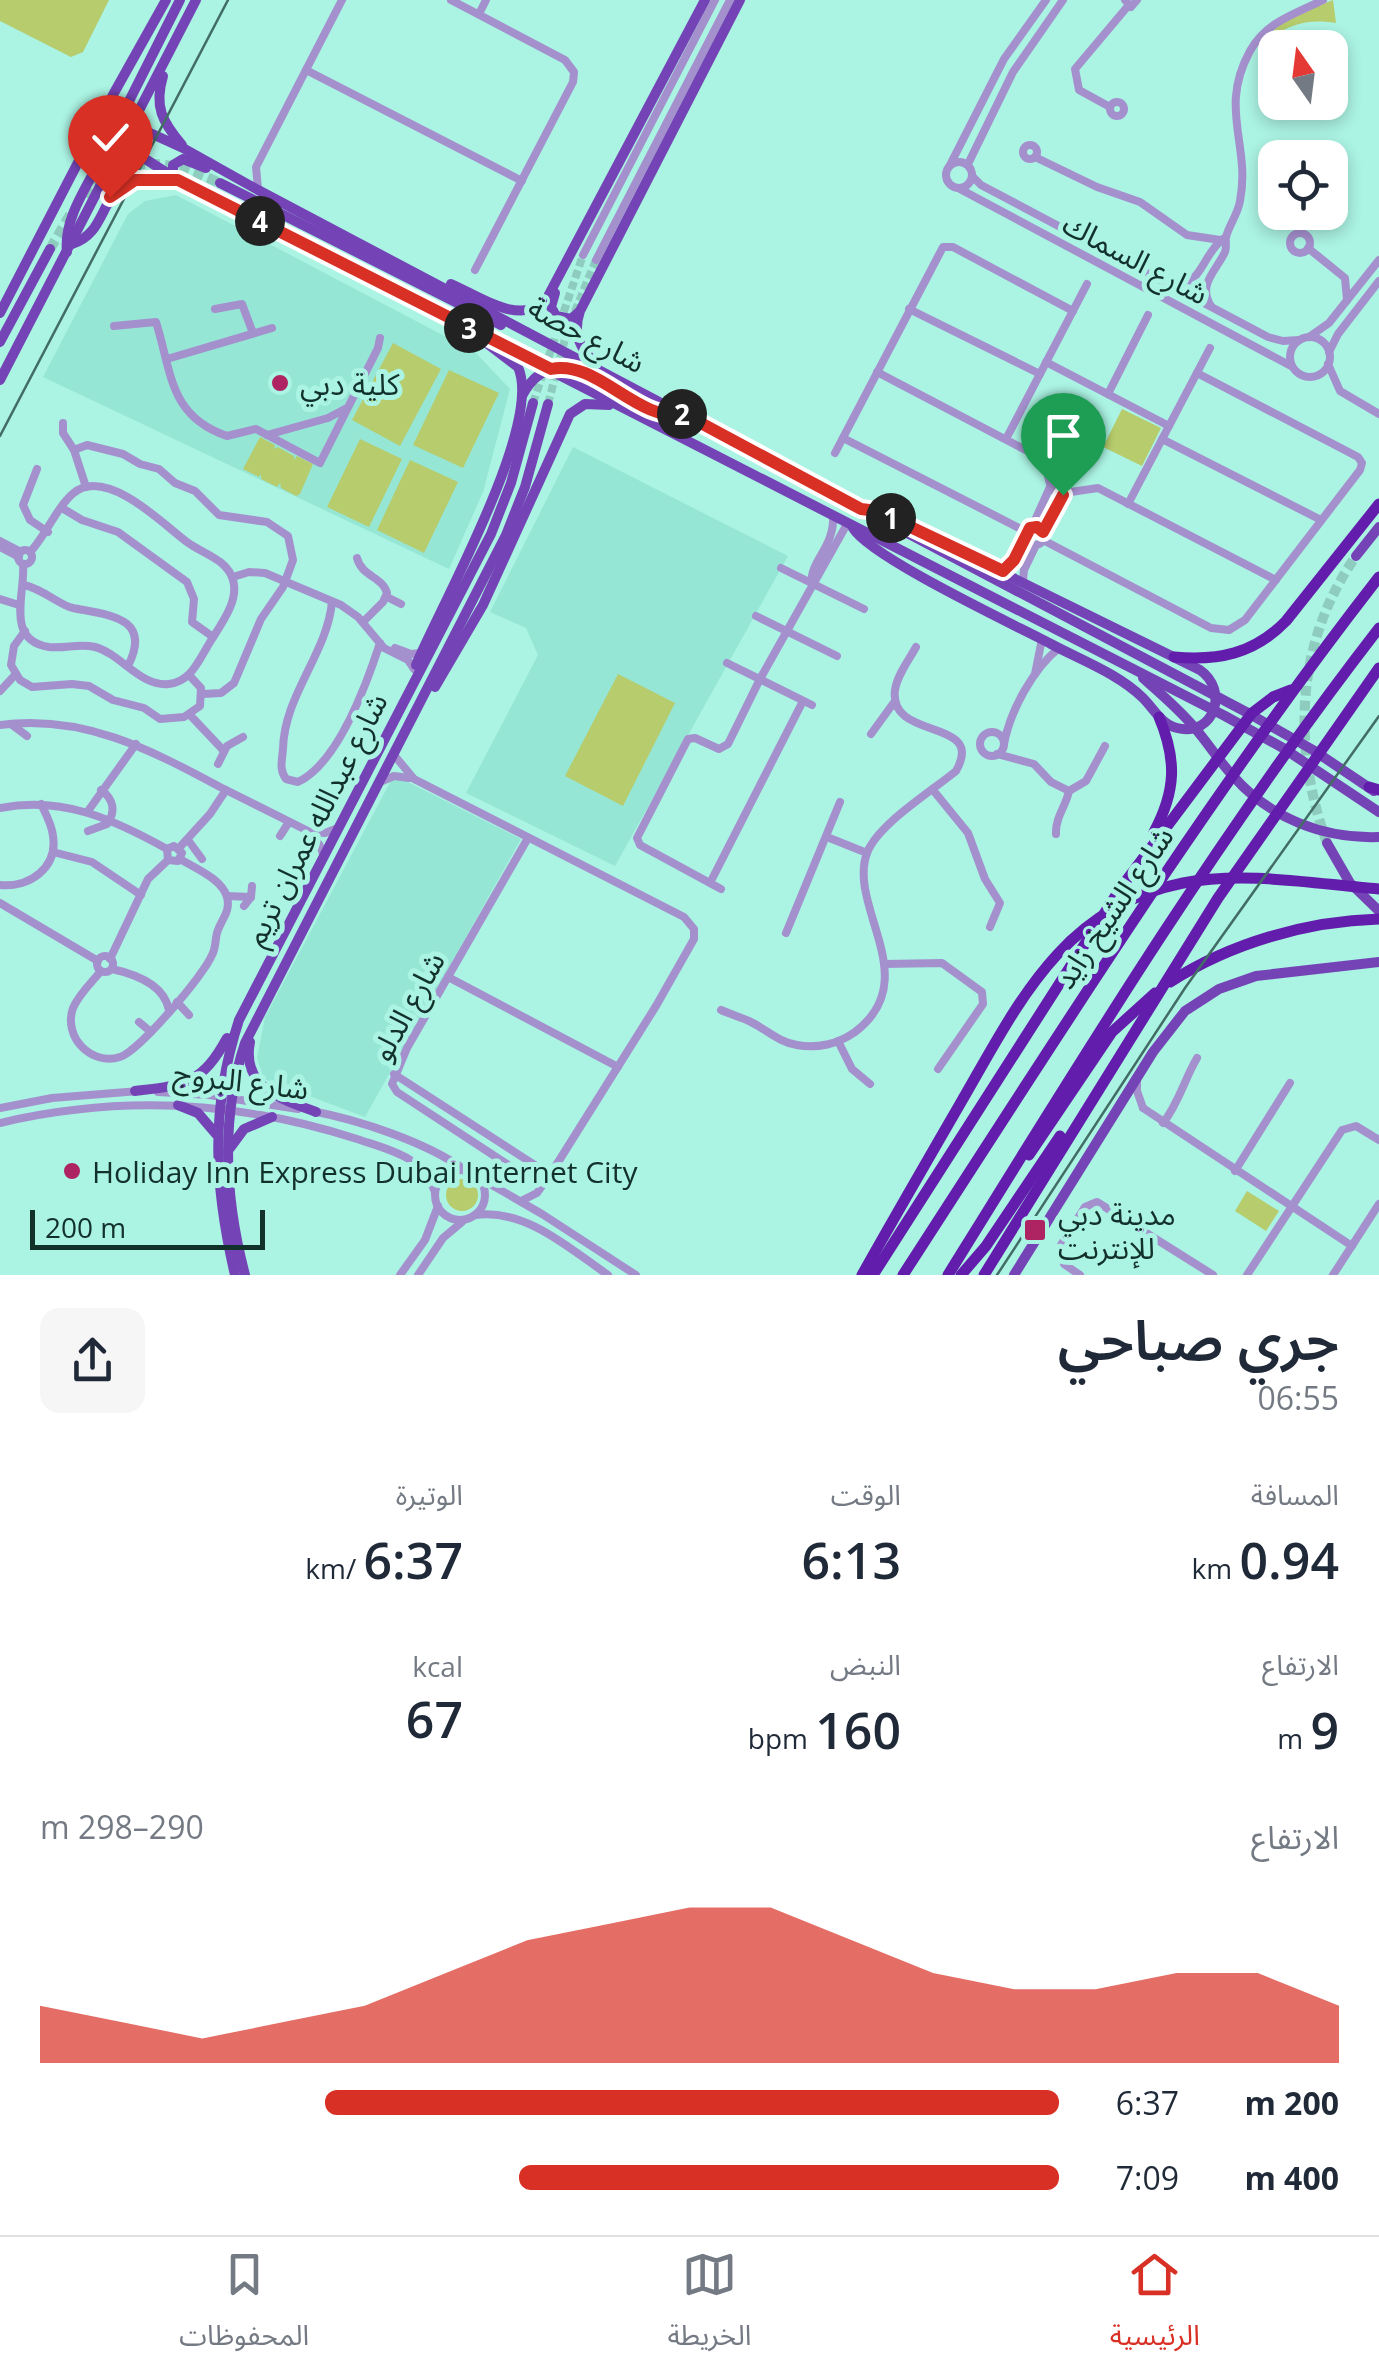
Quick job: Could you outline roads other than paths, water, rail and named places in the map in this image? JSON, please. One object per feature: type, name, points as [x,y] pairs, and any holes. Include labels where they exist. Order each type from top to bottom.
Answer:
[{"type":"highway","points":[[1174,657],[1227,657],[1268,637],[1286,621],[1379,504]]},
{"type":"highway","name":"شارع الشيخ زايد","points":[[903,1275],[1131,924],[1291,690],[1379,577]]},
{"type":"highway","name":"شارع الشيخ زايد","points":[[948,1275],[1231,833],[1379,628]]},
{"type":"highway","points":[[984,1275],[1218,898],[1379,668]]},
{"type":"highway","points":[[1342,719],[1379,678]]},
{"type":"highway","points":[[873,1275],[1042,1006],[1135,867],[1252,713],[1272,696],[1291,690]]},
{"type":"highway","points":[[1135,867],[1164,813],[1172,785],[1172,755],[1159,717]]},
{"type":"highway","points":[[862,1275],[1038,975],[1081,930],[1120,905],[1163,888],[1209,880],[1379,888]]},
{"type":"highway","points":[[1011,1172],[1039,1143],[1112,1032],[1162,987],[1207,962],[1306,928],[1379,920]]},
{"type":"highway","points":[[962,1275],[1106,1075]]},
{"type":"main road","points":[[0,314],[166,0]]},
{"type":"main road","points":[[122,144],[117,125],[180,0]]},
{"type":"main road","points":[[0,380],[196,0]]},
{"type":"main road","points":[[611,375],[580,344],[576,329],[580,311],[740,0]]},
{"type":"main road","points":[[422,275],[518,312],[537,308],[544,302],[703,1]]},
{"type":"main road","points":[[171,51],[158,92],[158,105],[164,122],[183,148]]},
{"type":"main road","points":[[128,100],[126,110],[130,115],[142,108]]},
{"type":"main road","points":[[90,143],[117,125],[133,123]]},
{"type":"main road","name":"شارع حصة","points":[[133,123],[1248,713],[1372,788]]},
{"type":"main road","points":[[70,248],[68,228],[106,148],[104,141],[90,143]]},
{"type":"main road","name":"شارع حصة","points":[[122,144],[176,178],[1254,732],[1379,812]]},
{"type":"main road","points":[[70,248],[85,238],[122,186],[146,178],[176,178],[174,165],[183,159],[227,173]]},
{"type":"main road","points":[[220,184],[436,294],[508,328],[531,334]]},
{"type":"main road","points":[[0,342],[50,249]]},
{"type":"main road","points":[[560,273],[552,312],[565,320],[580,311]]},
{"type":"main road","points":[[474,330],[518,367],[528,400]]},
{"type":"main road","points":[[397,713],[421,653],[487,516],[534,379],[551,369],[569,368],[666,415],[684,414]]},
{"type":"main road","name":"شارع عبدالله عمران تريم","points":[[245,1275],[232,1214],[225,1103],[225,1062],[238,1020],[492,534],[511,483],[528,400]]},
{"type":"main road","points":[[412,721],[483,605],[570,414],[576,407],[595,402],[628,410]]},
{"type":"main road","name":"شارع عبدالله عمران تريم","points":[[235,1275],[221,1211],[217,1137],[239,1061],[256,1017],[412,721],[516,511],[548,404]]},
{"type":"main road","points":[[850,525],[868,544],[1133,689],[1159,717],[1182,729],[1194,728],[1214,712],[1218,700],[1210,676],[1023,580],[877,511],[861,509]]},
{"type":"main road","points":[[1356,556],[1379,527]]},
{"type":"main road","points":[[1135,671],[1187,719],[1236,780],[1270,808],[1324,832],[1379,837]]},
{"type":"main road","points":[[1326,844],[1350,883],[1379,911]]},
{"type":"main road","points":[[1014,1275],[1177,1020],[1219,989],[1237,981],[1276,972],[1379,962]]},
{"type":"main road","points":[[256,1017],[248,1060],[255,1080],[276,1098],[316,1112]]},
{"type":"main road","points":[[135,1091],[182,1085],[204,1074],[238,1020]]},
{"type":"main road","points":[[178,1105],[198,1113],[217,1137]]},
{"type":"main road","points":[[228,1154],[244,1129],[272,1117]]},
{"type":"street","points":[[227,173],[247,173],[256,167],[342,0]]},
{"type":"street","points":[[451,0],[566,60],[574,72],[476,270]]},
{"type":"street","points":[[479,14],[486,0]]},
{"type":"street","points":[[583,255],[715,0]]},
{"type":"street","points":[[596,260],[730,0]]},
{"type":"street","points":[[1046,0],[1004,59],[950,165],[946,178],[951,186],[969,185],[973,177],[968,164],[970,154],[1014,72],[1064,0]]},
{"type":"street","points":[[1110,107],[1082,94],[1074,74],[1080,59],[1125,2],[1134,6],[1137,0]]},
{"type":"street","points":[[1170,286],[1192,281],[1223,238],[1240,204],[1241,161],[1234,120],[1236,84],[1251,50],[1285,16],[1324,0]]},
{"type":"street","points":[[306,70],[522,180]]},
{"type":"street","points":[[1035,156],[1097,187],[1140,202],[1196,238],[1210,255]]},
{"type":"street","points":[[950,165],[968,164]]},
{"type":"street","points":[[256,167],[258,190]]},
{"type":"street","name":"شارع السماك","points":[[973,177],[1060,229],[1268,337],[1283,341],[1304,339]]},
{"type":"street","name":"شارع السماك","points":[[960,188],[1292,366]]},
{"type":"street","points":[[1054,241],[1060,229]]},
{"type":"street","points":[[1196,238],[1223,238]]},
{"type":"street","points":[[1212,308],[1205,286],[1226,250],[1223,238]]},
{"type":"street","points":[[835,453],[938,252],[947,246],[1073,310]]},
{"type":"street","points":[[1308,248],[1345,278],[1347,300]]},
{"type":"street","points":[[1328,364],[1314,377],[1301,376],[1292,366],[1291,349],[1323,329],[1379,260]]},
{"type":"street","points":[[1345,278],[1368,275]]},
{"type":"street","points":[[1379,282],[1338,334],[1328,364],[1340,391],[1379,414]]},
{"type":"street","points":[[1006,439],[1087,284]]},
{"type":"street","points":[[215,309],[242,304],[252,333]]},
{"type":"street","points":[[909,309],[1040,374]]},
{"type":"street","points":[[1108,394],[1148,314]]},
{"type":"street","points":[[114,326],[154,321],[180,404],[192,418],[223,436],[254,429],[320,463],[380,338]]},
{"type":"street","points":[[167,358],[272,328]]},
{"type":"street","points":[[1304,339],[1322,341],[1329,352]]},
{"type":"street","points":[[1128,504],[1210,348]]},
{"type":"street","points":[[1046,362],[1170,426]]},
{"type":"street","points":[[877,372],[1006,439],[1042,460],[1048,469],[1050,487],[1012,564],[1003,571]]},
{"type":"street","points":[[843,438],[1217,630],[1229,630],[1241,624],[1322,520],[1360,470],[1360,459],[1197,374]]},
{"type":"street","points":[[267,435],[318,421],[348,407]]},
{"type":"street","points":[[63,423],[62,433],[74,450],[86,487]]},
{"type":"street","points":[[1162,439],[1322,520]]},
{"type":"street","points":[[74,450],[87,445],[124,454],[195,491],[218,515],[275,525],[288,536],[293,552],[286,580],[260,620],[234,683],[221,693],[203,694]]},
{"type":"street","points":[[37,468],[23,505],[30,520],[48,532]]},
{"type":"street","points":[[86,487],[112,490],[162,518],[186,541],[225,565],[233,577],[234,598],[189,674],[178,682],[158,684],[95,647],[40,645],[24,632],[19,619],[23,556],[48,532],[71,495],[86,487]]},
{"type":"street","points":[[1050,487],[1063,495],[1094,487],[1276,580]]},
{"type":"street","points":[[1023,580],[1024,570],[1063,495]]},
{"type":"street","points":[[62,508],[82,520],[118,532],[187,582],[194,599],[192,622],[212,637]]},
{"type":"street","points":[[832,516],[832,545]]},
{"type":"street","points":[[720,889],[640,845],[637,838],[686,741],[692,737],[719,749],[727,746],[812,583],[818,580],[832,545],[850,525]]},
{"type":"street","points":[[1028,532],[1041,539]]},
{"type":"street","points":[[0,544],[23,556]]},
{"type":"street","points":[[357,558],[362,570],[385,586],[387,597]]},
{"type":"street","points":[[781,568],[864,609]]},
{"type":"street","points":[[233,577],[257,572],[286,580],[347,608],[414,669]]},
{"type":"street","points":[[24,585],[48,593],[70,607],[126,622],[136,636],[128,666]]},
{"type":"street","points":[[387,597],[401,604]]},
{"type":"street","points":[[363,622],[387,597]]},
{"type":"street","points":[[0,599],[19,605]]},
{"type":"street","points":[[332,602],[326,629],[286,719],[280,767],[286,779],[298,782],[312,773],[349,725],[381,643]]},
{"type":"street","points":[[756,616],[837,656]]},
{"type":"street","points":[[24,632],[11,655],[15,675],[25,684],[39,688],[80,684],[113,700],[137,704],[160,719],[190,715],[200,706],[203,694],[199,682],[189,674]]},
{"type":"street","points":[[1035,674],[1042,639]]},
{"type":"street","points":[[381,643],[412,654],[421,653]]},
{"type":"street","points":[[721,1010],[791,1044],[815,1046],[838,1041],[858,1028],[874,1010],[883,988],[884,964],[864,878],[867,853],[882,831],[956,771],[962,753],[953,737],[909,721],[900,712],[897,683],[916,646]]},
{"type":"street","points":[[981,748],[989,755],[1001,748],[1009,723],[1035,674],[1060,648]]},
{"type":"street","points":[[710,883],[807,703],[727,663]]},
{"type":"street","points":[[0,691],[15,675]]},
{"type":"street","points":[[39,688],[39,702]]},
{"type":"street","points":[[871,734],[896,701]]},
{"type":"street","points":[[190,715],[224,751]]},
{"type":"street","points":[[156,730],[160,719]]},
{"type":"street","points":[[0,725],[46,722],[126,740],[317,834],[338,828]]},
{"type":"street","points":[[11,723],[27,736]]},
{"type":"street","points":[[981,748],[984,735],[1009,723]]},
{"type":"street","points":[[993,732],[998,734],[1001,748],[1010,758],[1034,764],[1051,782],[1069,791]]},
{"type":"street","points":[[218,764],[224,751],[243,737]]},
{"type":"street","points":[[119,752],[126,740]]},
{"type":"street","points":[[90,814],[101,790],[136,744]]},
{"type":"street","points":[[1056,834],[1069,791],[1086,781],[1105,746]]},
{"type":"street","points":[[962,753],[981,748]]},
{"type":"street","points":[[394,755],[414,779],[688,920],[694,928],[694,939],[548,1174],[542,1188],[542,1214]]},
{"type":"street","points":[[380,782],[394,776],[414,779]]},
{"type":"street","points":[[88,831],[102,828],[111,819],[111,799],[101,790]]},
{"type":"street","points":[[179,848],[226,790]]},
{"type":"street","points":[[933,790],[968,833],[985,879],[1000,903],[990,928]]},
{"type":"street","points":[[85,798],[90,814]]},
{"type":"street","points":[[786,932],[840,802]]},
{"type":"street","points":[[0,884],[13,886],[30,881],[44,870],[53,852],[53,834],[42,804]]},
{"type":"street","points":[[0,808],[42,804],[111,819],[146,833],[166,849]]},
{"type":"street","points":[[280,836],[289,822]]},
{"type":"street","points":[[289,822],[314,839],[324,856]]},
{"type":"street","points":[[828,837],[867,853]]},
{"type":"street","name":"شارع الدلو","points":[[528,838],[407,1048],[392,1084],[397,1092],[519,1172],[548,1174]]},
{"type":"street","points":[[188,840],[202,859]]},
{"type":"street","points":[[166,849],[179,848]]},
{"type":"street","points":[[179,848],[180,859]]},
{"type":"street","points":[[111,964],[148,879],[164,863],[166,849]]},
{"type":"street","points":[[53,852],[92,862],[141,896]]},
{"type":"street","points":[[148,864],[180,859]]},
{"type":"street","points":[[180,859],[218,882],[227,896],[227,913],[217,932],[218,955],[180,999],[170,1011],[130,1053],[116,1058],[95,1056],[78,1043],[71,1022],[74,1008],[102,958],[180,999],[190,1016]]},
{"type":"street","points":[[227,896],[251,892],[244,906]]},
{"type":"street","points":[[0,903],[100,966]]},
{"type":"street","points":[[884,964],[942,963],[982,992],[983,1004],[938,1069]]},
{"type":"street","points":[[448,978],[618,1067]]},
{"type":"street","points":[[161,992],[170,1011]]},
{"type":"street","points":[[139,1022],[151,1032]]},
{"type":"street","points":[[838,1041],[852,1069],[870,1084]]},
{"type":"street","points":[[1163,1122],[1177,1104],[1181,1086],[1197,1058]]},
{"type":"street","points":[[394,1074],[548,1174]]},
{"type":"street","points":[[1137,1078],[1138,1098],[1144,1109]]},
{"type":"street","points":[[1235,1171],[1290,1083]]},
{"type":"street","name":"شارع البروج","points":[[0,1108],[52,1098],[135,1091],[316,1112],[385,1132],[465,1170]]},
{"type":"street","name":"شارع البروج","points":[[0,1123],[82,1108],[225,1103],[398,1152],[420,1166],[435,1192]]},
{"type":"street","points":[[1114,1114],[1130,1107],[1144,1109],[1352,1246]]},
{"type":"street","points":[[1247,1275],[1345,1127],[1356,1126],[1379,1140]]},
{"type":"street","points":[[608,1275],[515,1217],[492,1213],[450,1218],[438,1206],[438,1184],[449,1173],[465,1170],[636,1275]]},
{"type":"street","points":[[418,1275],[442,1238],[481,1209],[485,1192],[478,1177]]},
{"type":"street","points":[[521,1201],[542,1188]]},
{"type":"street","points":[[1080,1275],[1064,1264],[1060,1245],[1084,1207],[1097,1202],[1213,1275]]},
{"type":"street","points":[[1333,1275],[1379,1204]]},
{"type":"street","points":[[400,1275],[425,1240],[438,1206]]},
{"type":"tunnel","points":[[84,195],[116,171],[149,164],[184,169],[220,183]]},
{"type":"tunnel","points":[[50,249],[71,213]]},
{"type":"tunnel","points":[[533,403],[583,255]]},
{"type":"tunnel","points":[[548,404],[567,331],[596,260]]},
{"type":"tunnel","points":[[1327,843],[1308,769],[1305,696],[1321,624],[1356,556]]},
{"type":"tram line","points":[[0,436],[228,0]]},
{"type":"railway","points":[[997,1275],[1185,988],[1379,716]]},
{"type":"place","name":"كلية دبي","points":[[280,383]]},
{"type":"place","name":"Holiday Inn Express Dubai Internet City","points":[[72,1171]]},
{"type":"place","name":"مدينة دبي للإنترنت","points":[[1035,1230]]}]
